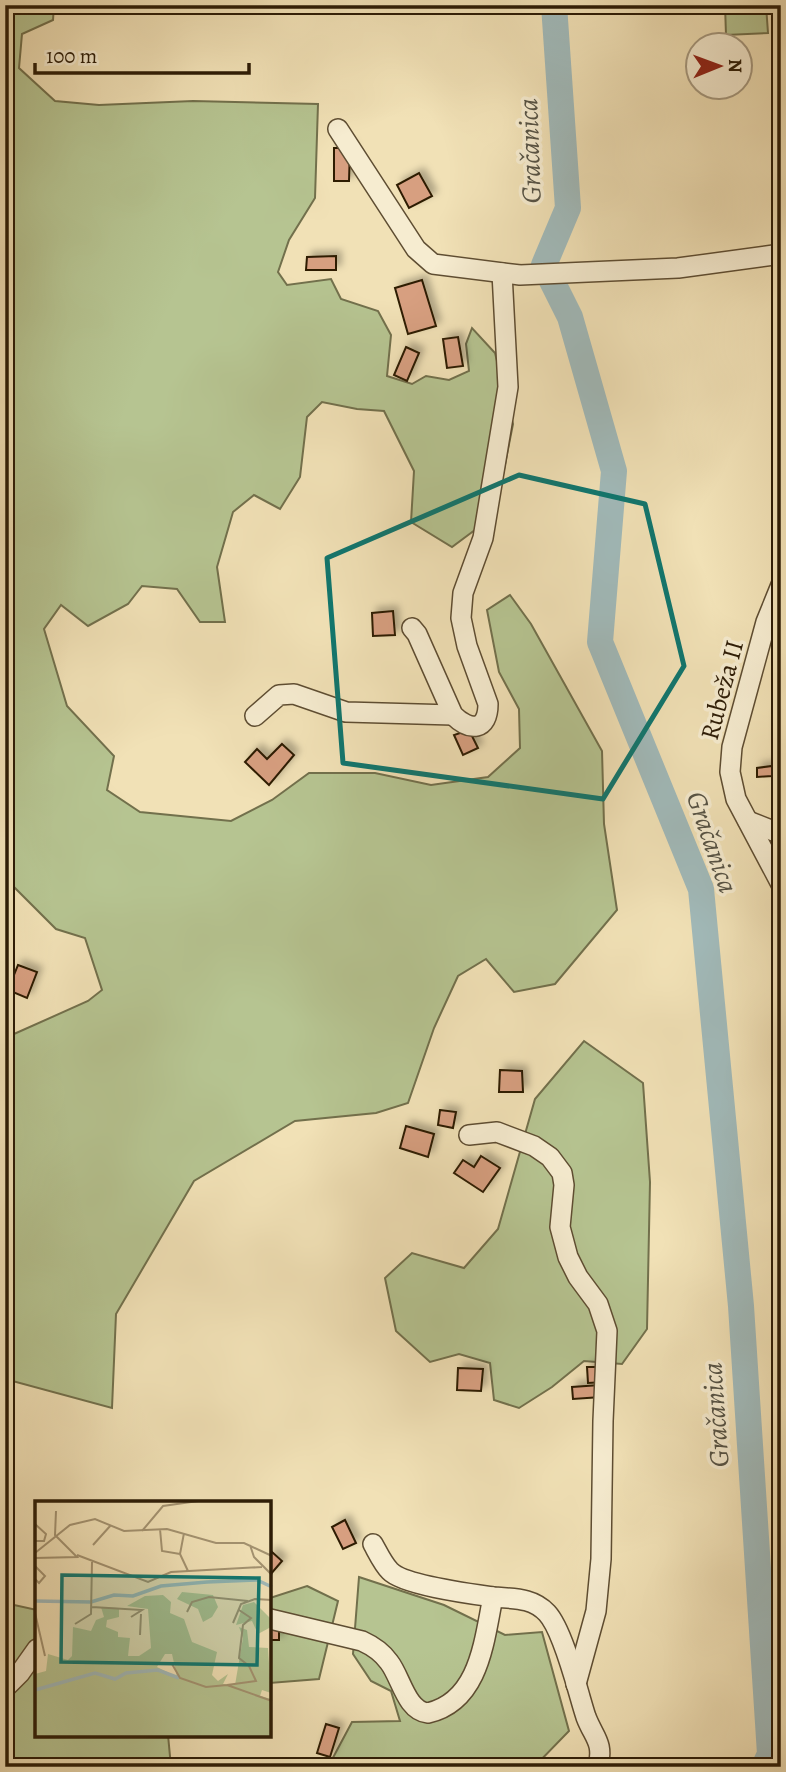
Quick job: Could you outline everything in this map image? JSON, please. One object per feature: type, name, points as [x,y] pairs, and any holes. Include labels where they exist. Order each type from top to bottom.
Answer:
[{"type":"street","points":[[338,129],[416,249],[433,264],[511,274],[678,268],[781,254]]},
{"type":"street","points":[[412,628],[453,715],[461,723],[478,726],[483,723],[488,713],[488,704],[467,646],[461,618],[463,593],[483,538],[508,387],[511,274]]},
{"type":"street","name":"Rubeža II","points":[[781,585],[766,622],[732,747],[730,772],[736,799],[781,884]]},
{"type":"street","points":[[255,716],[279,695],[294,694],[346,712],[453,715]]},
{"type":"street","points":[[748,821],[781,834]]},
{"type":"street","points":[[469,1135],[497,1132],[534,1146],[551,1157],[562,1173],[564,1185],[559,1227],[568,1257],[578,1277],[598,1304],[607,1331],[601,1559],[596,1611],[576,1684]]},
{"type":"street","points":[[373,1544],[391,1573],[403,1579],[493,1597],[518,1598],[533,1603],[548,1614],[562,1642],[587,1719],[599,1740],[601,1755],[598,1767]]},
{"type":"street","points":[[271,1619],[371,1645],[391,1664],[415,1708],[428,1713],[456,1698],[473,1677],[480,1658],[493,1597]]},
{"type":"street","points":[[5,1688],[35,1652]]},
{"type":"highlighted area","points":[[519,475],[645,504],[684,666],[603,799],[343,763],[327,558]]},
{"type":"green space","points":[[5,5],[54,5],[53,20],[22,34],[19,68],[55,101],[99,105],[193,101],[318,104],[315,198],[289,240],[278,272],[287,285],[331,279],[341,299],[378,311],[391,335],[387,376],[412,384],[426,376],[449,380],[469,371],[466,344],[472,328],[495,353],[513,424],[495,515],[452,547],[411,522],[414,471],[384,411],[322,402],[307,417],[300,477],[280,509],[254,495],[233,512],[217,567],[225,622],[200,622],[177,589],[142,586],[128,604],[88,626],[61,605],[44,629],[67,706],[114,756],[107,790],[140,812],[231,821],[272,800],[309,773],[375,773],[431,785],[488,777],[520,748],[519,709],[499,672],[487,610],[510,595],[531,624],[602,751],[604,824],[617,910],[555,984],[514,992],[486,959],[458,976],[434,1028],[408,1103],[376,1113],[295,1121],[194,1181],[116,1314],[112,1408],[5,1379],[5,1038],[88,1001],[102,990],[85,938],[56,929],[5,878]]},
{"type":"green space","points":[[725,5],[766,5],[768,33],[726,32]]},
{"type":"green space","points":[[584,1041],[643,1083],[650,1182],[647,1329],[622,1364],[584,1361],[552,1387],[519,1408],[494,1400],[490,1363],[459,1354],[430,1362],[396,1331],[385,1278],[412,1253],[464,1268],[498,1229],[535,1099]]},
{"type":"green space","points":[[359,1577],[444,1605],[505,1635],[542,1632],[569,1731],[534,1767],[328,1767],[352,1722],[400,1721],[391,1691],[371,1681],[353,1654]]},
{"type":"green space","points":[[307,1586],[338,1601],[319,1679],[271,1683],[271,1598]]},
{"type":"green space","points":[[5,1603],[35,1610],[35,1737],[168,1737],[171,1767],[5,1767]]},
{"type":"building","points":[[334,148],[350,148],[349,181],[334,181]]},
{"type":"building","points":[[419,173],[432,196],[409,208],[397,185]]},
{"type":"building","points":[[336,256],[336,270],[306,270],[307,257]]},
{"type":"building","points":[[422,280],[436,326],[408,334],[395,288]]},
{"type":"building","points":[[458,337],[463,366],[447,368],[443,339]]},
{"type":"building","points":[[406,347],[419,353],[407,381],[394,375]]},
{"type":"building","points":[[393,611],[395,635],[373,636],[372,613]]},
{"type":"building","points":[[772,717],[781,717],[781,747],[772,747]]},
{"type":"building","points":[[469,730],[478,748],[463,755],[454,735]]},
{"type":"building","points":[[282,744],[294,755],[269,785],[245,762],[257,749],[267,759]]},
{"type":"building","points":[[772,766],[772,776],[757,777],[757,768]]},
{"type":"building","points":[[18,965],[37,972],[27,998],[8,990]]},
{"type":"building","points":[[500,1070],[522,1071],[523,1092],[499,1092]]},
{"type":"building","points":[[440,1110],[456,1112],[453,1128],[438,1125]]},
{"type":"building","points":[[406,1126],[434,1134],[428,1157],[400,1148]]},
{"type":"building","points":[[481,1156],[500,1168],[483,1192],[454,1173],[463,1160],[474,1167]]},
{"type":"building","points":[[587,1367],[604,1367],[604,1382],[588,1383]]},
{"type":"building","points":[[458,1368],[483,1369],[481,1391],[457,1390]]},
{"type":"building","points":[[600,1385],[601,1397],[573,1399],[572,1387]]},
{"type":"building","points":[[345,1520],[356,1543],[343,1549],[332,1527]]},
{"type":"building","points":[[271,1554],[282,1561],[271,1574]]},
{"type":"building","points":[[271,1625],[279,1625],[279,1640],[271,1640]]},
{"type":"building","points":[[326,1724],[339,1728],[330,1757],[317,1753]]},
{"type":"waterway","name":"Gračanica","points":[[554,5],[568,208],[544,265],[570,317],[614,471],[600,642],[701,889],[741,1306],[770,1754],[764,1767]]}]
